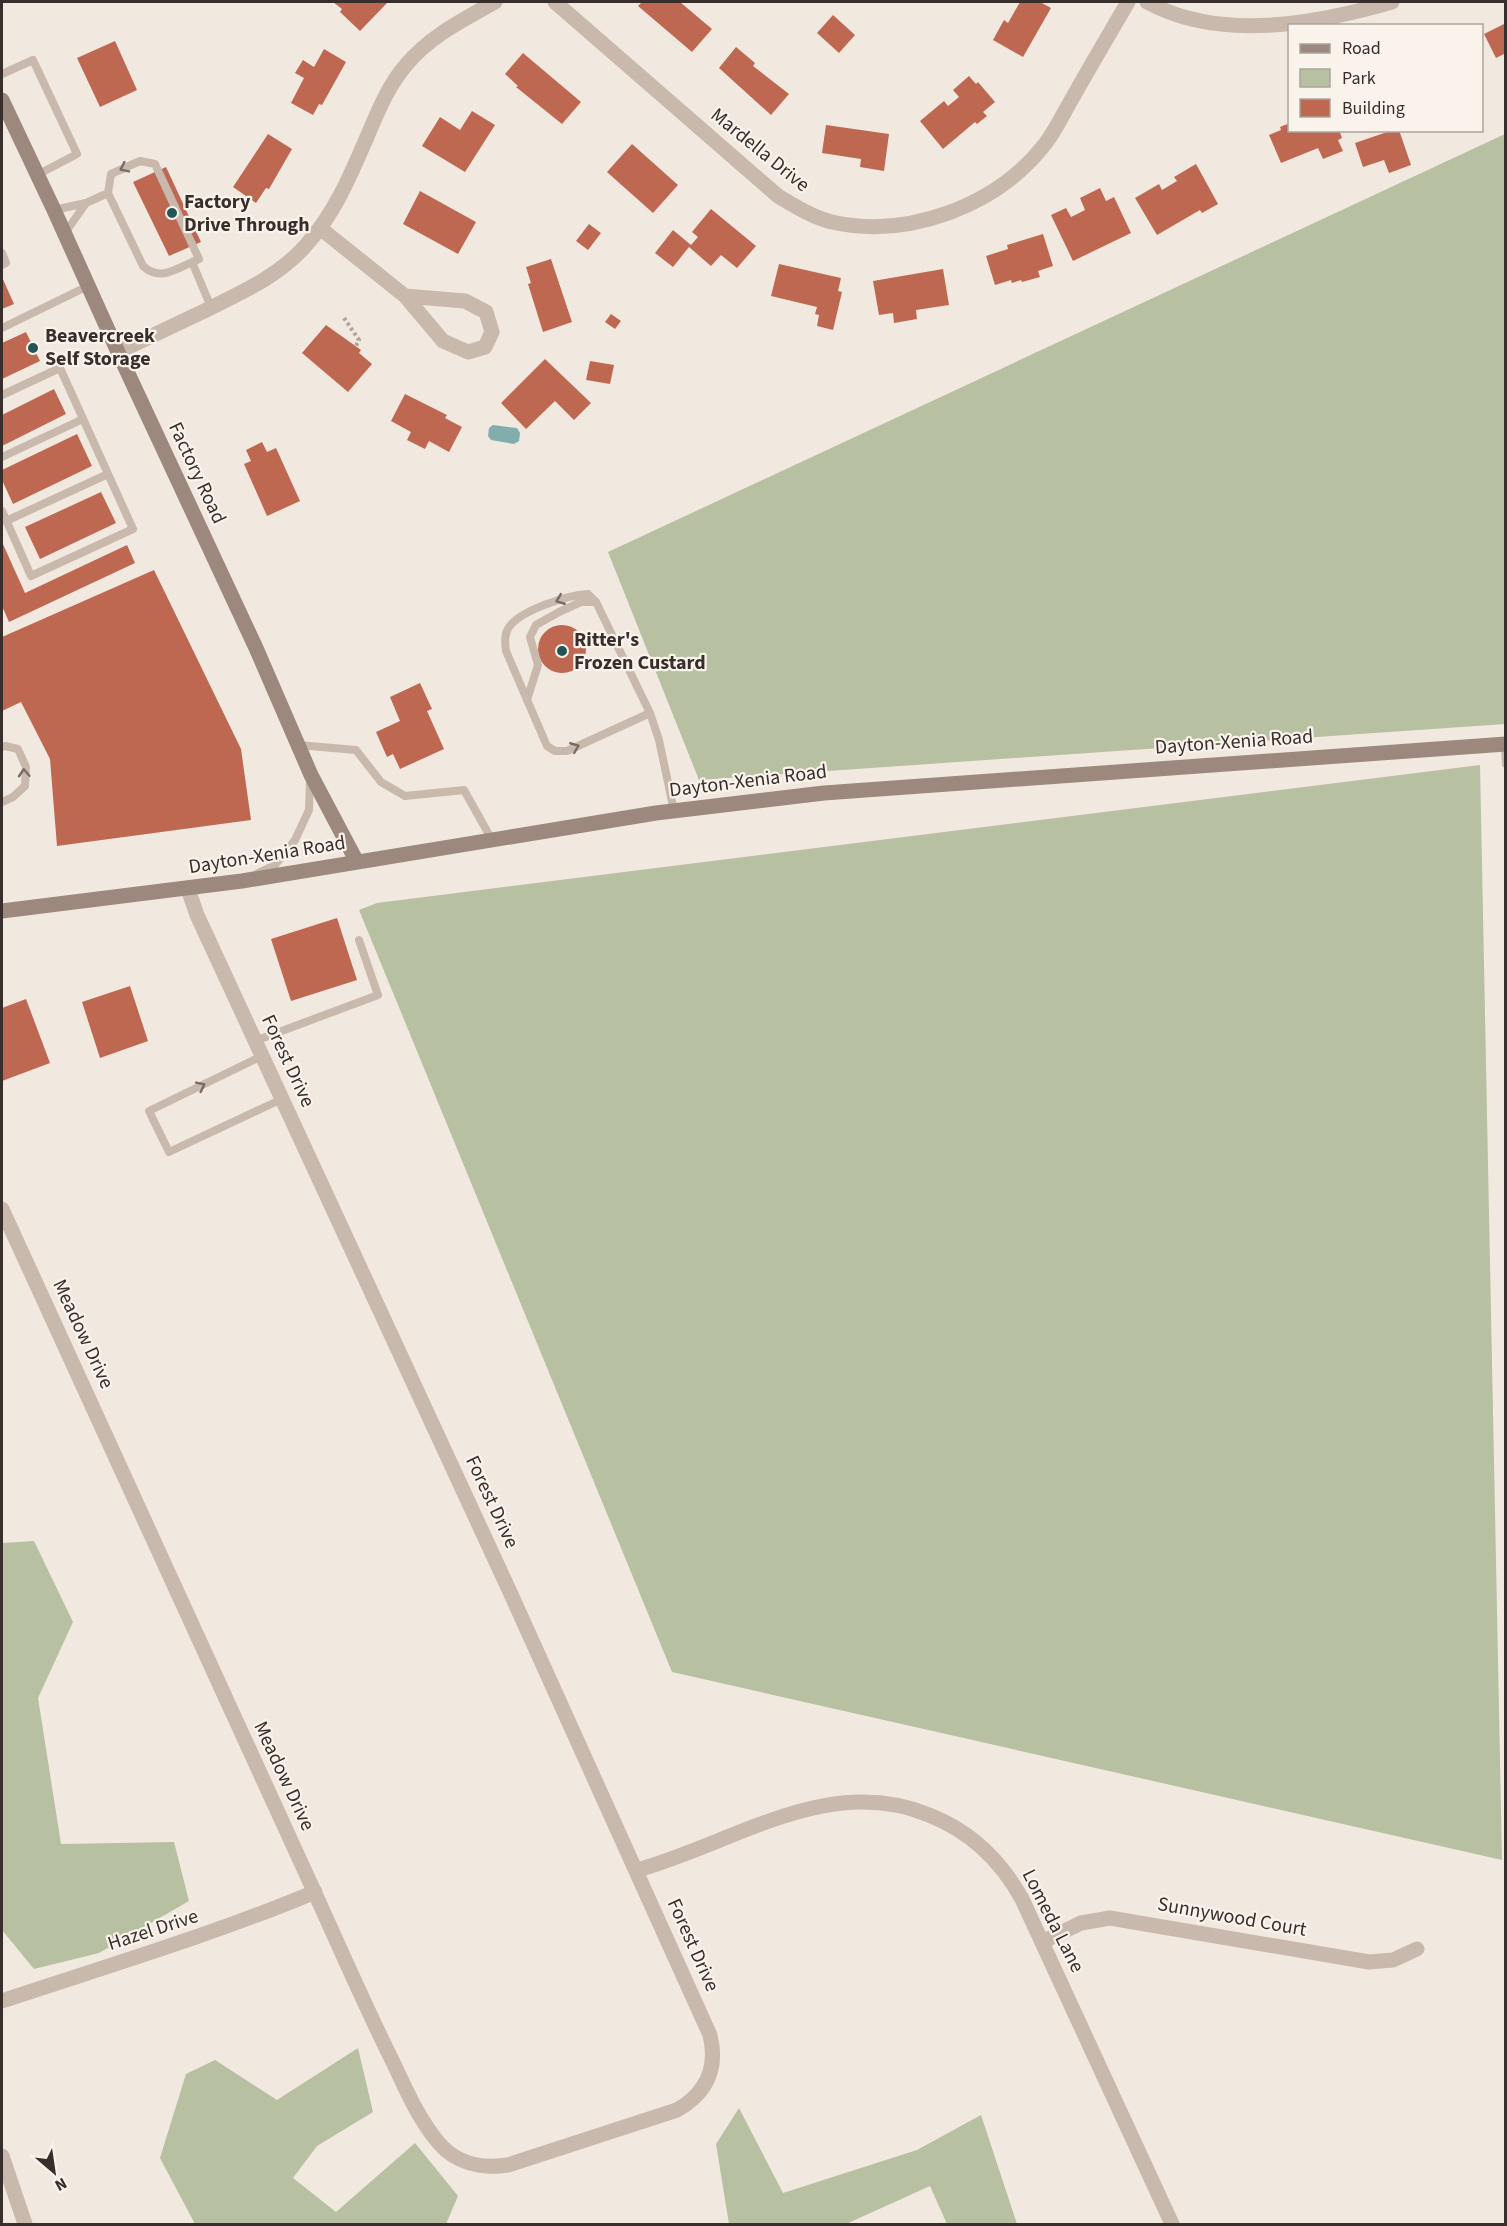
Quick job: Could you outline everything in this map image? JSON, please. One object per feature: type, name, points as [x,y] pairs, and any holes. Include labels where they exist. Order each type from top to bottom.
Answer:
[{"type":"main road","name":"Factory Road","points":[[2,100],[256,648],[311,775],[357,862]]},
{"type":"main road","name":"Dayton-Xenia Road","points":[[2,911],[188,889],[674,811],[824,793],[1505,744]]},
{"type":"street","points":[[118,352],[260,282],[291,261],[320,228],[349,178],[384,97],[401,70],[424,46],[444,31],[495,2]]},
{"type":"street","name":"Mardella Drive","points":[[555,2],[778,196],[807,213],[830,221],[867,227],[913,222],[950,212],[986,196],[1020,171],[1047,143],[1128,2]]},
{"type":"street","points":[[1147,2],[1173,14],[1239,26],[1314,20],[1353,13],[1392,2]]},
{"type":"street","points":[[320,228],[405,296],[444,341],[468,352],[485,347],[492,332],[486,312],[465,301],[405,296]]},
{"type":"street","name":"Forest Drive","points":[[188,889],[197,915],[637,1870],[710,2035],[713,2046],[712,2069],[703,2089],[686,2105],[659,2116]]},
{"type":"street","name":"Meadow Drive","points":[[2,1209],[419,2115],[441,2145],[456,2158],[476,2165],[508,2165],[659,2116]]},
{"type":"street","name":"Lomeda Lane","points":[[637,1870],[682,1856],[774,1818],[826,1804],[860,1801],[894,1804],[941,1819],[962,1832],[985,1850],[1015,1886],[1172,2224]]},
{"type":"street","name":"Hazel Drive","points":[[2,2001],[198,1938],[315,1892]]},
{"type":"street","name":"Sunnywood Court","points":[[1042,1942],[1080,1923],[1110,1918],[1369,1962],[1394,1960],[1417,1950]]},
{"type":"street","points":[[2,2156],[25,2224]]},
{"type":"lane","points":[[2,74],[33,60],[77,154],[38,175]]},
{"type":"lane","points":[[140,161],[155,164],[199,259],[192,262],[158,275],[143,266],[108,193],[111,174],[140,161]]},
{"type":"lane","points":[[54,210],[86,203],[108,193]]},
{"type":"lane","points":[[65,234],[86,203]]},
{"type":"lane","points":[[2,254],[6,263],[2,265]]},
{"type":"lane","points":[[192,262],[211,307]]},
{"type":"lane","points":[[2,327],[88,285]]},
{"type":"lane","points":[[2,395],[60,368],[133,529],[32,576],[2,511]]},
{"type":"lane","points":[[2,458],[83,419]]},
{"type":"lane","points":[[6,520],[108,474]]},
{"type":"lane","points":[[650,713],[567,751],[555,751],[547,746],[506,651],[505,640],[508,628],[520,617],[573,595],[588,594],[596,602],[650,713],[659,740],[674,811]]},
{"type":"lane","points":[[527,700],[538,665],[530,637],[536,625],[580,602],[596,602]]},
{"type":"lane","points":[[298,744],[356,750],[381,782],[405,796],[464,789],[492,840]]},
{"type":"lane","points":[[1505,744],[1506,765]]},
{"type":"lane","points":[[2,747],[18,749],[26,767],[25,786],[13,797],[2,802]]},
{"type":"lane","points":[[242,881],[275,864],[295,840],[309,810],[311,775]]},
{"type":"lane","points":[[255,1041],[378,995],[358,940]]},
{"type":"lane","points":[[262,1056],[149,1112],[169,1152],[282,1098]]},
{"type":"path","points":[[344,318],[359,340],[356,346]]},
{"type":"green space","points":[[1505,134],[1505,724],[699,780],[608,552]]},
{"type":"green space","points":[[1480,765],[1502,1860],[672,1672],[359,910],[377,903]]},
{"type":"green space","points":[[34,1541],[73,1622],[38,1698],[61,1844],[174,1842],[189,1901],[99,1953],[34,1969],[2,1930],[2,1543]]},
{"type":"green space","points":[[358,2048],[373,2112],[317,2146],[293,2178],[336,2212],[415,2143],[458,2196],[446,2224],[195,2224],[160,2158],[186,2074],[215,2060],[277,2100]]},
{"type":"green space","points":[[739,2108],[783,2193],[917,2150],[981,2115],[1017,2224],[947,2224],[930,2186],[846,2224],[729,2224],[716,2144]]},
{"type":"water","points":[[493,425],[517,428],[520,433],[519,441],[514,444],[491,440],[488,436],[489,428]]},
{"type":"building","points":[[333,2],[388,2],[360,31],[340,12],[342,9]]},
{"type":"building","points":[[642,2],[680,2],[712,29],[692,52],[638,6]]},
{"type":"building","points":[[1020,2],[1040,2],[1051,8],[1023,57],[993,40],[1004,20],[1008,23]]},
{"type":"building","points":[[833,15],[855,35],[839,53],[817,33]]},
{"type":"building","points":[[1506,23],[1506,53],[1496,58],[1484,34]]},
{"type":"building","points":[[115,41],[137,90],[100,107],[77,58]]},
{"type":"building","points":[[736,47],[755,63],[753,66],[789,94],[771,115],[719,68]]},
{"type":"building","points":[[324,49],[346,62],[322,105],[319,104],[313,115],[291,103],[304,78],[295,73],[303,60],[314,67]]},
{"type":"building","points":[[523,53],[581,102],[562,124],[516,87],[518,86],[505,74]]},
{"type":"building","points":[[969,76],[976,84],[978,82],[995,102],[983,112],[987,116],[977,124],[975,122],[943,149],[920,121],[944,101],[948,106],[959,97],[953,90]]},
{"type":"building","points":[[472,111],[495,125],[465,172],[422,146],[440,117],[460,130]]},
{"type":"building","points":[[1288,124],[1288,132],[1340,132],[1342,138],[1338,140],[1343,151],[1323,159],[1318,148],[1281,163],[1269,135],[1281,130],[1280,127]]},
{"type":"building","points":[[826,125],[889,134],[884,171],[860,167],[861,159],[822,153]]},
{"type":"building","points":[[1387,132],[1400,132],[1411,165],[1389,173],[1384,160],[1363,167],[1355,143]]},
{"type":"building","points":[[268,134],[292,149],[269,189],[266,188],[256,203],[233,187]]},
{"type":"building","points":[[632,144],[678,185],[653,213],[607,172]]},
{"type":"building","points":[[1196,164],[1218,204],[1202,213],[1200,210],[1157,235],[1135,198],[1159,184],[1162,190],[1177,181],[1174,177]]},
{"type":"building","points":[[166,167],[201,242],[169,256],[133,182]]},
{"type":"building","points":[[1100,188],[1106,201],[1114,197],[1131,233],[1073,261],[1051,215],[1066,208],[1071,217],[1085,210],[1080,198]]},
{"type":"building","points":[[420,191],[476,222],[458,254],[403,224]]},
{"type":"building","points":[[711,209],[756,246],[737,268],[721,255],[711,266],[689,247],[673,267],[655,253],[673,230],[691,245],[698,237],[692,232]]},
{"type":"building","points":[[589,224],[601,233],[588,250],[576,241]]},
{"type":"building","points":[[1043,234],[1053,266],[1038,271],[1040,277],[1022,282],[1021,280],[1012,283],[1011,280],[995,285],[986,256],[1008,249],[1007,245]]},
{"type":"building","points":[[551,259],[572,322],[543,332],[528,284],[531,283],[526,267]]},
{"type":"building","points":[[779,264],[841,278],[838,291],[842,292],[833,330],[817,326],[819,315],[815,314],[817,307],[771,296]]},
{"type":"building","points":[[943,269],[949,305],[916,310],[917,319],[894,323],[893,313],[879,315],[873,281]]},
{"type":"building","points":[[2,277],[14,304],[2,309]]},
{"type":"building","points":[[611,314],[621,321],[615,329],[605,322]]},
{"type":"building","points":[[326,325],[361,350],[359,353],[372,364],[348,392],[302,353]]},
{"type":"building","points":[[26,332],[40,361],[2,379],[2,343]]},
{"type":"building","points":[[545,359],[591,403],[574,420],[555,401],[526,429],[501,403]]},
{"type":"building","points":[[590,361],[614,365],[610,384],[586,380]]},
{"type":"building","points":[[54,389],[66,414],[2,446],[2,415]]},
{"type":"building","points":[[405,394],[447,415],[445,418],[462,427],[449,452],[429,441],[425,449],[407,440],[411,432],[391,421]]},
{"type":"building","points":[[77,434],[92,466],[13,504],[2,480],[2,470]]},
{"type":"building","points":[[262,442],[267,452],[276,448],[300,501],[267,516],[244,464],[251,461],[246,450]]},
{"type":"building","points":[[101,492],[116,523],[40,559],[25,527]]},
{"type":"building","points":[[2,542],[25,593],[127,545],[135,563],[9,622],[2,606]]},
{"type":"building","points":[[154,570],[241,749],[251,820],[57,846],[50,759],[21,702],[2,711],[2,637]]},
{"type":"building","name":"Ritter's Frozen Custard","points":[[562,625],[579,632],[586,649],[579,666],[562,673],[545,666],[538,649],[545,632]]},
{"type":"building","points":[[420,683],[432,709],[427,711],[444,749],[400,769],[393,754],[387,757],[376,732],[400,721],[390,697]]},
{"type":"building","points":[[337,918],[357,980],[291,1001],[271,939]]},
{"type":"building","points":[[130,986],[148,1041],[100,1058],[82,1002]]},
{"type":"building","points":[[26,999],[50,1063],[2,1081],[2,1008]]},
{"type":"place","name":"Factory Drive Through","points":[[172,213]]},
{"type":"place","name":"Beavercreek Self Storage","points":[[33,348]]},
{"type":"place","name":"Ritter's Frozen Custard","points":[[562,651]]}]
